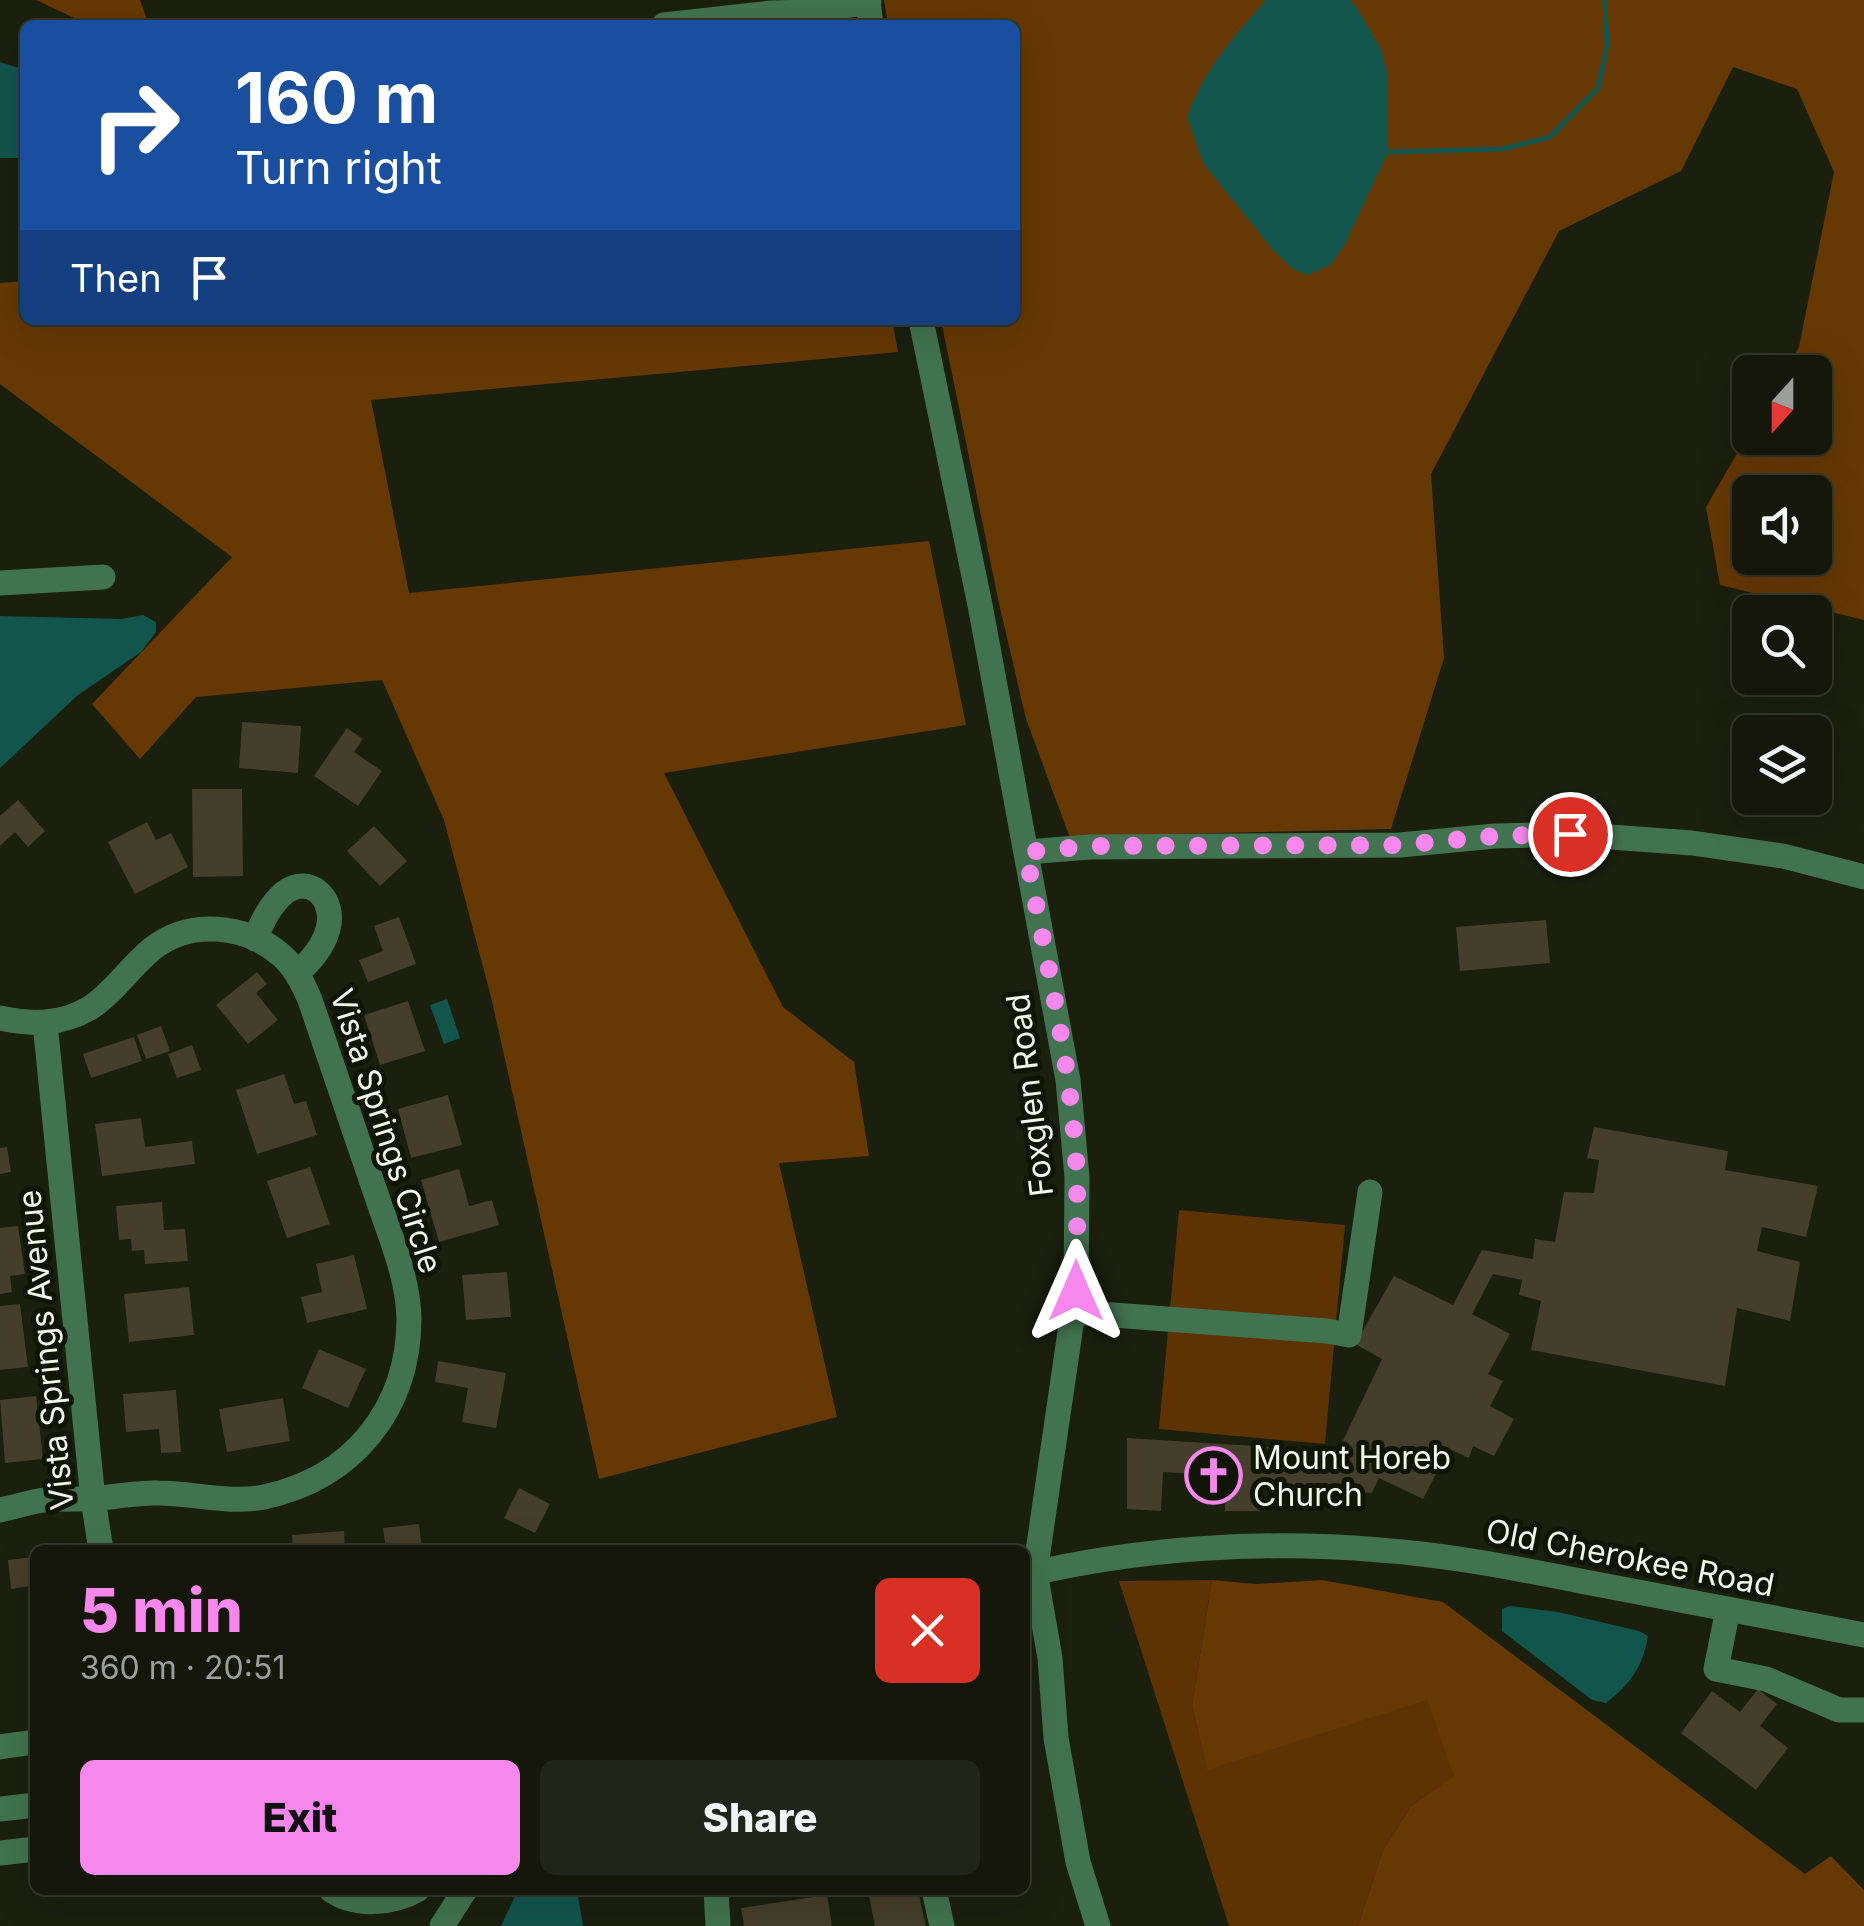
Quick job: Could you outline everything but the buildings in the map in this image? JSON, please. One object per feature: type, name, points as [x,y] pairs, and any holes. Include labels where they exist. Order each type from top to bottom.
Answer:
[{"type":"street","points":[[709,20],[870,9]]},
{"type":"street","name":"Foxglen Road","points":[[922,325],[980,605],[1068,1080],[1074,1132],[1074,1312],[1030,1573],[1050,1658],[1056,1738],[1078,1862],[1098,1926]]},
{"type":"street","points":[[0,582],[103,576]]},
{"type":"street","points":[[1026,852],[1090,846],[1400,845],[1570,834],[1783,856],[1864,877]]},
{"type":"street","points":[[255,939],[272,905],[287,890],[315,889],[326,899],[328,931],[297,974]]},
{"type":"street","name":"Vista Springs Circle","points":[[0,1018],[22,1023],[63,1020],[91,1007],[154,947],[182,934],[215,928],[232,931],[279,953],[297,974],[316,1018],[396,1254],[407,1298],[408,1338],[399,1386],[379,1423],[352,1455],[302,1484],[248,1499],[157,1492],[42,1500],[0,1510]]},
{"type":"street","name":"Vista Springs Avenue","points":[[45,1023],[100,1545]]},
{"type":"street","points":[[1074,1312],[1349,1334],[1370,1192]]},
{"type":"street","name":"Old Cherokee Road","points":[[1030,1573],[1170,1552],[1275,1546],[1380,1550],[1486,1563],[1864,1636]]},
{"type":"street","points":[[1728,1609],[1716,1669],[1766,1680],[1840,1710],[1864,1710]]},
{"type":"street","points":[[0,1746],[30,1743]]},
{"type":"street","points":[[0,1809],[30,1806]]},
{"type":"street","points":[[0,1853],[30,1850]]},
{"type":"street","points":[[338,1895],[375,1902],[406,1895]]},
{"type":"street","points":[[442,1926],[462,1895]]},
{"type":"street","points":[[716,1895],[718,1926]]},
{"type":"street","points":[[935,1895],[942,1926]]},
{"type":"shaded area","points":[[36,0],[140,0],[147,20],[78,20]]},
{"type":"shaded area","points":[[884,0],[1864,0],[1864,620],[1832,612],[1832,595],[1761,595],[1720,585],[1706,507],[1736,455],[1832,455],[1832,355],[1794,355],[1834,172],[1797,89],[1733,67],[1681,171],[1559,231],[1431,474],[1444,658],[1391,829],[1070,838],[1026,719],[942,325],[1020,325],[1020,20],[887,20]]},
{"type":"shaded area","points":[[20,281],[20,325],[893,325],[898,352],[371,400],[409,593],[929,541],[966,725],[664,773],[783,1007],[854,1062],[869,1156],[779,1163],[837,1417],[599,1479],[491,997],[444,820],[382,680],[196,697],[140,759],[92,704],[232,557],[0,384],[0,283]]},
{"type":"shaded area","points":[[1179,1210],[1345,1225],[1325,1444],[1159,1429]]},
{"type":"shaded area","points":[[1212,1580],[1192,1705],[1207,1769],[1427,1699],[1455,1776],[1411,1806],[1383,1850],[1358,1926],[1229,1926],[1119,1581]]},
{"type":"shaded area","points":[[1212,1580],[1256,1584],[1322,1580],[1443,1602],[1805,1874],[1831,1856],[1864,1890],[1864,1926],[1358,1926],[1383,1850],[1411,1806],[1454,1776],[1427,1700],[1207,1770],[1192,1705]]},
{"type":"water","points":[[1266,0],[1350,0],[1381,49],[1388,76],[1388,152],[1344,246],[1330,265],[1308,275],[1293,269],[1274,251],[1203,163],[1187,117],[1211,69]]},
{"type":"water","points":[[0,62],[20,68],[20,158],[0,158]]},
{"type":"water","points":[[143,615],[156,622],[156,632],[141,652],[78,695],[0,768],[0,616],[122,619]]},
{"type":"water","points":[[447,999],[460,1038],[444,1044],[430,1005]]},
{"type":"water","points":[[1510,1606],[1558,1612],[1639,1631],[1648,1636],[1643,1657],[1629,1682],[1606,1703],[1592,1700],[1502,1631],[1502,1609]]},
{"type":"water","points":[[516,1895],[578,1895],[583,1926],[501,1926]]},
{"type":"waterway","points":[[1388,152],[1503,149],[1550,137],[1598,88],[1607,46],[1605,0]]},
{"type":"place","name":"Mount Horeb Church","points":[[1214,1476]]},
{"type":"route","points":[[1076,1291],[1074,1132],[1026,852],[1090,846],[1400,845],[1570,834]]}]
